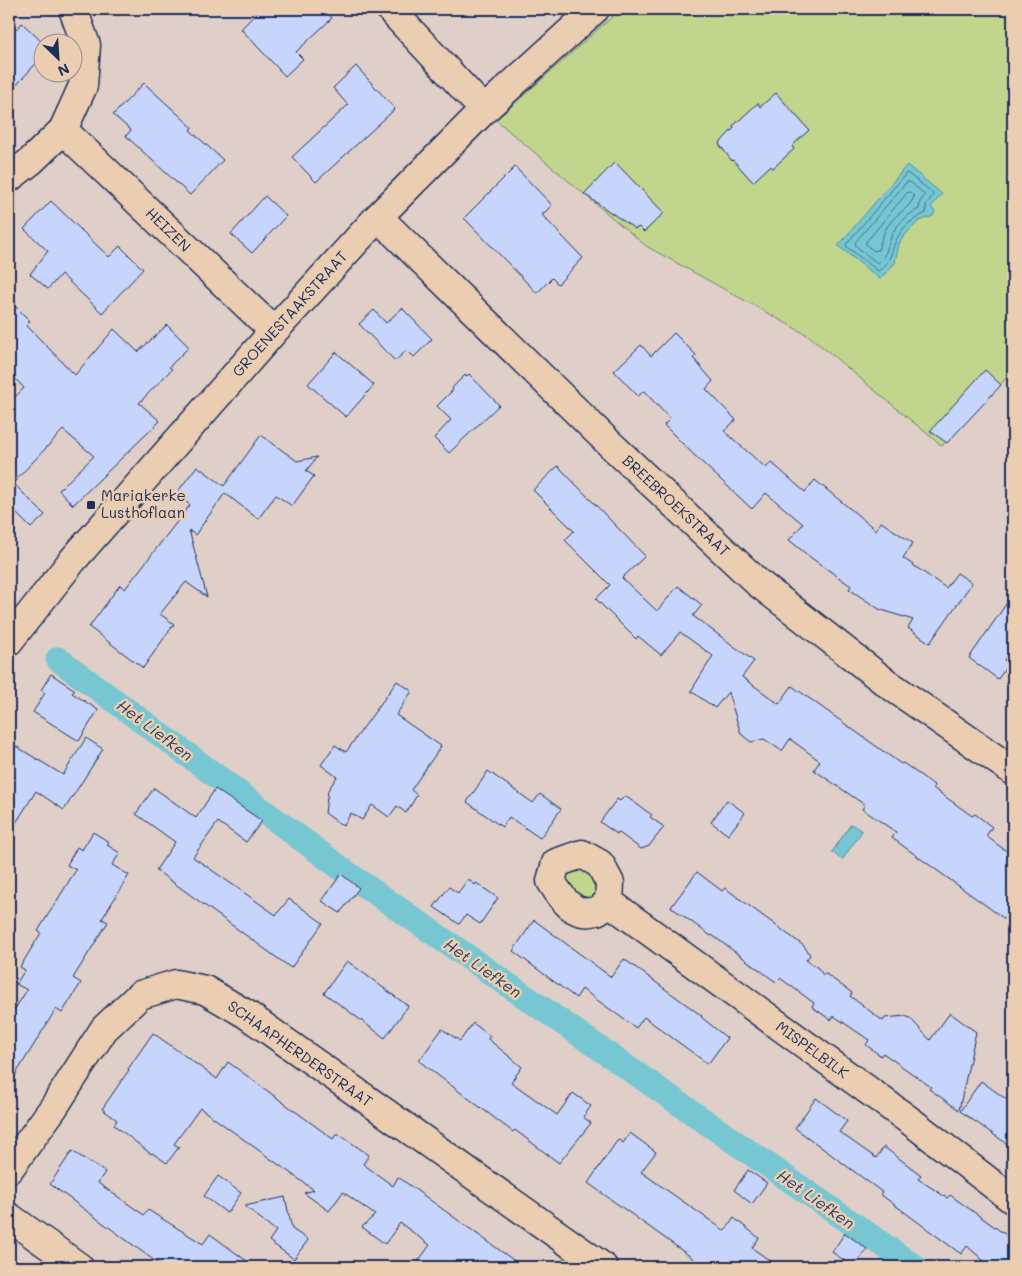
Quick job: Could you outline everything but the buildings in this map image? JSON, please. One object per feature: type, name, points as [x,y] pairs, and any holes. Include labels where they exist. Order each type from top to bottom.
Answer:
[{"type":"street","points":[[9,178],[31,161],[63,130],[83,86],[86,45],[73,9]]},
{"type":"street","points":[[390,9],[484,110]]},
{"type":"street","name":"GROENESTAAKSTRAAT","points":[[12,631],[274,331],[378,217],[484,110],[595,9]]},
{"type":"street","name":"HEIZEN","points":[[63,130],[274,331]]},
{"type":"street","name":"BREEBROEKSTRAAT","points":[[378,217],[609,442],[757,582],[884,681],[1009,759]]},
{"type":"street","name":"MISPELBILK","points":[[609,902],[913,1123],[1013,1200]]},
{"type":"street","name":"SCHAAPHERDERSTRAAT","points":[[9,1168],[54,1107],[104,1029],[140,994],[176,984],[205,990],[246,1014],[603,1267]]},
{"type":"street","points":[[9,1217],[79,1267]]},
{"type":"green space","points":[[621,9],[1013,9],[1013,371],[942,446],[809,336],[646,246],[496,120]]},
{"type":"green space","points":[[580,866],[593,873],[597,890],[591,898],[584,900],[565,890],[564,871]]},
{"type":"water","points":[[907,165],[942,194],[931,207],[935,212],[933,216],[919,221],[904,236],[899,244],[895,263],[880,279],[838,246]]},
{"type":"water","points":[[851,824],[862,831],[842,860],[832,852]]},
{"type":"waterway","name":"Het Liefken","points":[[58,659],[354,878],[915,1267]]},
{"type":"place","name":"Mariakerke Lusthoflaan","points":[[91,505]]}]
